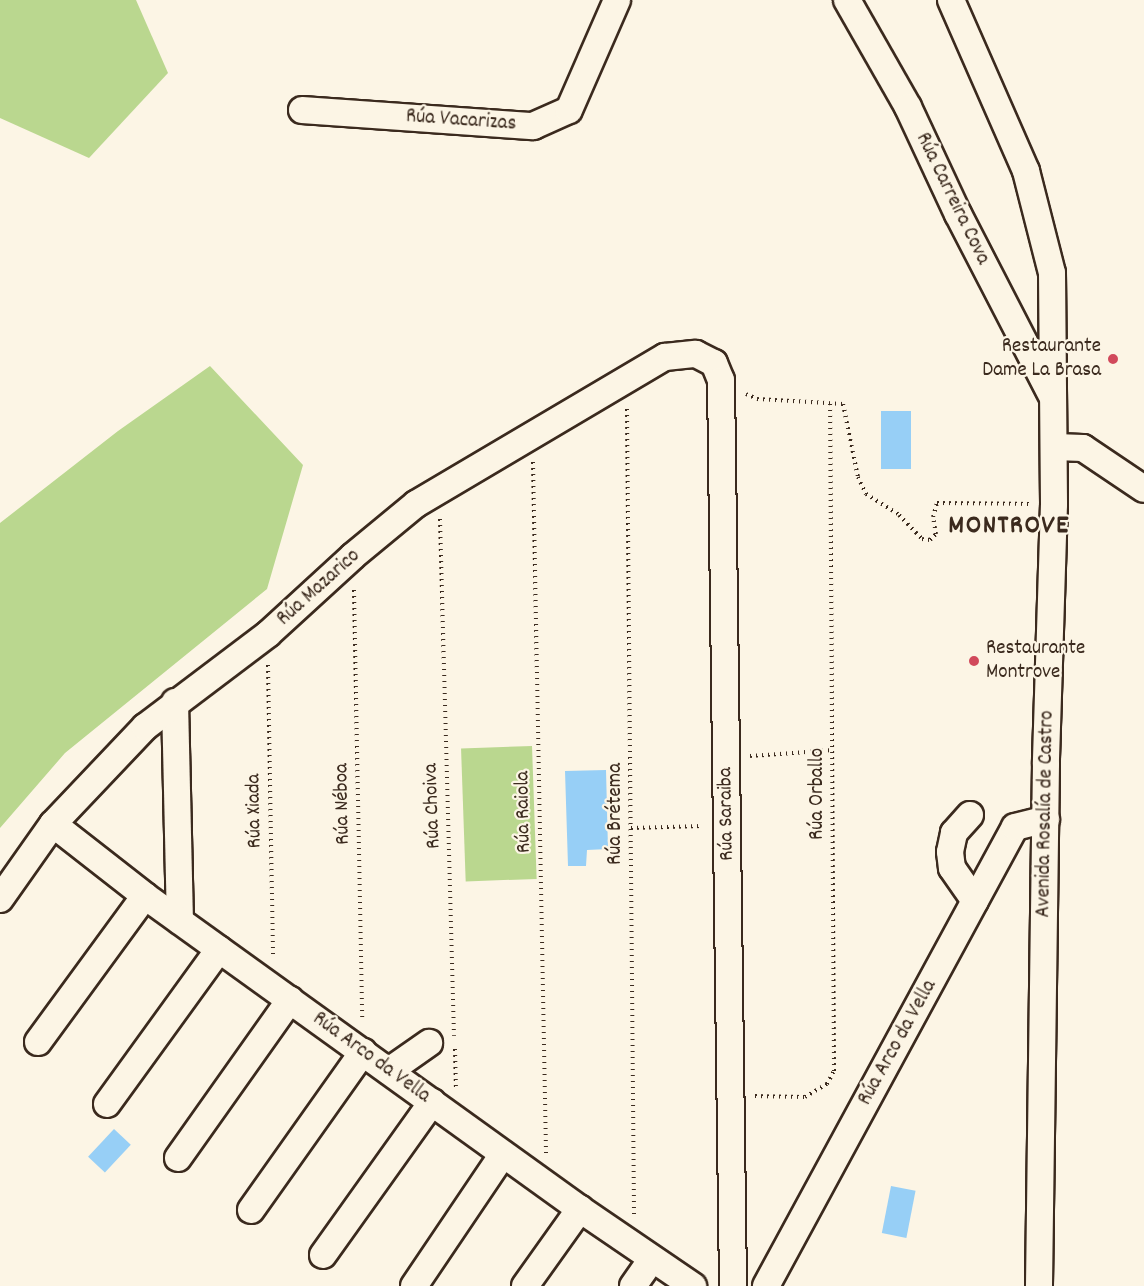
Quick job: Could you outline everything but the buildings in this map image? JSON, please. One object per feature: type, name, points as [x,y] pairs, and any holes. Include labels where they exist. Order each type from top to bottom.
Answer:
[{"type":"street","name":"Rúa Vacarizas","points":[[302,110],[533,126],[569,110],[617,0]]},
{"type":"street","name":"Rúa Carreira Cova","points":[[847,0],[908,107],[958,214],[1054,400]]},
{"type":"street","name":"Avenida Rosalía de Castro","points":[[951,0],[1029,182],[1052,273],[1055,447],[1046,819],[1039,1286]]},
{"type":"street","name":"Rúa Mazarico","points":[[0,899],[53,824],[145,727],[268,634],[353,556],[416,504],[533,438],[665,357],[696,354],[714,363],[721,380]]},
{"type":"street","name":"Rúa Saraiba","points":[[721,380],[733,1286]]},
{"type":"street","points":[[1055,447],[1083,448],[1144,489]]},
{"type":"street","points":[[176,702],[180,921]]},
{"type":"street","points":[[970,815],[954,833],[950,852],[952,868],[975,901]]},
{"type":"street","name":"Rúa Arco da Vella","points":[[766,1286],[1015,826],[1046,819]]},
{"type":"street","name":"Rúa Arco da Vella","points":[[53,824],[145,896],[502,1154],[693,1286]]},
{"type":"street","points":[[38,1042],[145,896]]},
{"type":"street","points":[[107,1104],[219,949]]},
{"type":"street","points":[[178,1158],[282,994]]},
{"type":"street","points":[[389,1071],[429,1043]]},
{"type":"street","points":[[251,1210],[363,1052]]},
{"type":"street","points":[[323,1255],[432,1102]]},
{"type":"street","points":[[414,1286],[502,1154]]},
{"type":"street","points":[[525,1286],[580,1209]]},
{"type":"street","points":[[633,1286],[643,1253]]},
{"type":"path","points":[[721,380],[757,399],[843,404],[858,477],[866,494],[899,515],[922,539],[930,540],[936,534],[933,517],[937,503],[1001,503]]},
{"type":"path","name":"Rúa Brétema","points":[[627,381],[631,828],[643,1253]]},
{"type":"path","name":"Rúa Orballo","points":[[731,1096],[805,1097],[827,1084],[834,1071],[830,403]]},
{"type":"path","name":"Rúa Raiola","points":[[533,438],[546,1185]]},
{"type":"path","name":"Rúa Choiva","points":[[439,491],[457,1120]]},
{"type":"path","name":"Rúa Néboa","points":[[353,556],[363,1052]]},
{"type":"path","name":"Rúa Xiada","points":[[268,634],[282,994]]},
{"type":"path","points":[[726,758],[833,750]]},
{"type":"path","points":[[631,828],[727,826]]},
{"type":"green space","points":[[0,0],[136,0],[168,73],[89,158],[0,118]]},
{"type":"green space","points":[[210,366],[303,465],[267,589],[65,753],[0,828],[0,523],[118,431]]},
{"type":"green space","points":[[532,746],[537,879],[466,881],[461,748]]},
{"type":"water","points":[[881,411],[911,411],[911,469],[881,469]]},
{"type":"water","points":[[606,770],[608,849],[587,850],[586,866],[568,866],[565,771]]},
{"type":"water","points":[[114,1129],[131,1145],[105,1172],[88,1157]]},
{"type":"water","points":[[891,1186],[916,1191],[906,1238],[882,1233]]},
{"type":"place","name":"Restaurante Dame La Brasa","points":[[1113,359]]},
{"type":"place","name":"Restaurante Montrove","points":[[974,661]]},
{"type":"district","name":"MONTROVE","points":[[1009,527]]}]
